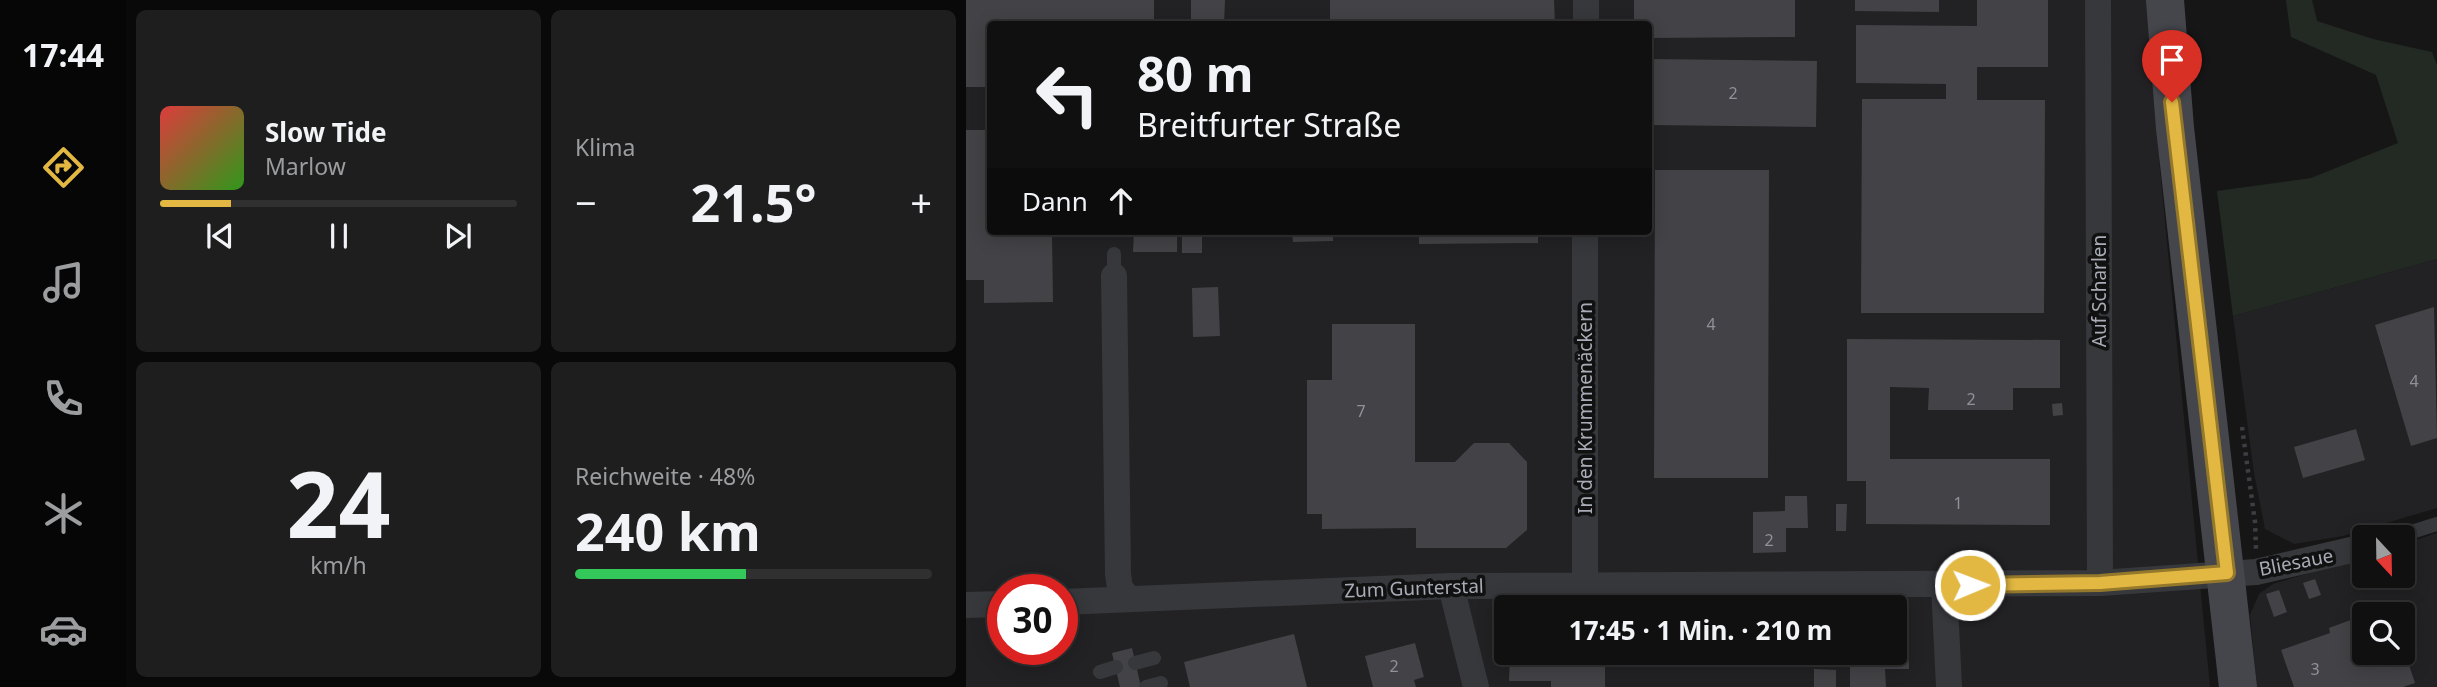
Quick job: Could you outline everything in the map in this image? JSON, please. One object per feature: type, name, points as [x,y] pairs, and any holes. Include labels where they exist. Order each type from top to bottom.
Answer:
[{"type":"main road","points":[[2165,0],[2175,128],[2238,687]]},
{"type":"street","points":[[1586,0],[1586,21]]},
{"type":"street","name":"Auf Scharlen","points":[[2098,0],[2100,583]]},
{"type":"street","name":"In den Krummenäckern","points":[[1585,584],[1586,235]]},
{"type":"street","points":[[1114,265],[1118,574],[1120,589],[1129,599]]},
{"type":"street","name":"Bliesaue","points":[[2227,573],[2265,570],[2352,550]]},
{"type":"street","name":"Zum Gunterstal","points":[[1078,601],[1451,586],[2100,583],[2227,573]]},
{"type":"street","points":[[1944,585],[1949,687]]},
{"type":"street","points":[[1451,586],[1476,687]]},
{"type":"street","points":[[966,605],[987,604]]},
{"type":"lane","points":[[2415,531],[2437,524]]},
{"type":"lane","points":[[1135,663],[1154,658]]},
{"type":"lane","points":[[1100,672],[1116,667]]},
{"type":"shaded area","points":[[966,0],[2148,0],[2160,170],[2210,687],[966,687]]},
{"type":"shaded area","points":[[2286,0],[2312,0],[2317,21],[2373,39],[2432,52],[2437,65],[2437,259],[2233,316],[2217,191],[2311,178],[2398,143],[2376,75],[2291,37]]},
{"type":"shaded area","points":[[2437,259],[2437,508],[2380,525],[2352,525],[2352,533],[2294,544],[2265,529],[2254,473],[2233,316]]},
{"type":"shaded area","points":[[2437,533],[2437,687],[2257,687],[2250,615],[2259,594],[2273,584],[2352,560],[2352,588],[2415,588],[2415,540]]},
{"type":"building","points":[[966,0],[1154,0],[1154,21],[987,21],[987,87],[966,87]]},
{"type":"building","points":[[1191,0],[1225,0],[1224,21],[1191,21]]},
{"type":"building","points":[[1330,0],[1554,0],[1555,21],[1330,21]]},
{"type":"building","points":[[1634,0],[1795,0],[1795,37],[1652,38],[1652,21],[1634,21]]},
{"type":"building","points":[[1855,0],[1939,0],[1939,12],[1855,11]]},
{"type":"building","points":[[1977,0],[2048,0],[2048,67],[1977,67],[1977,100],[2045,100],[2044,313],[1861,313],[1862,99],[1946,99],[1946,84],[1856,83],[1856,25],[1977,26]]},
{"type":"building","points":[[1652,59],[1817,61],[1816,127],[1652,125]]},
{"type":"building","points":[[966,130],[987,130],[987,235],[1052,235],[1053,302],[984,303],[984,280],[966,280]]},
{"type":"building","points":[[1655,170],[1769,170],[1768,478],[1654,478]]},
{"type":"building","points":[[1134,235],[1177,235],[1177,252],[1133,252]]},
{"type":"building","points":[[1182,235],[1202,235],[1202,253],[1182,253]]},
{"type":"building","points":[[1292,235],[1333,235],[1333,241],[1293,242]]},
{"type":"building","points":[[1419,235],[1538,235],[1538,243],[1419,244]]},
{"type":"building","points":[[1218,287],[1220,336],[1193,337],[1192,288]]},
{"type":"building","points":[[2434,307],[2437,438],[2411,446],[2375,325]]},
{"type":"building","points":[[1332,324],[1415,324],[1415,462],[1455,462],[1474,443],[1509,443],[1527,462],[1527,530],[1506,548],[1416,548],[1416,528],[1322,529],[1322,514],[1307,514],[1307,380],[1332,380]]},
{"type":"building","points":[[1847,339],[2060,340],[2060,388],[2013,388],[2013,410],[1928,410],[1929,388],[1890,387],[1890,459],[2050,459],[2050,525],[1866,524],[1866,481],[1847,481]]},
{"type":"building","points":[[2062,403],[2063,415],[2053,416],[2052,404]]},
{"type":"building","points":[[2356,429],[2365,460],[2303,478],[2294,447]]},
{"type":"building","points":[[1785,496],[1807,496],[1808,528],[1786,528],[1786,552],[1753,553],[1753,512],[1785,511]]},
{"type":"building","points":[[1836,504],[1847,504],[1846,531],[1836,531]]},
{"type":"building","points":[[2315,579],[2321,595],[2309,599],[2303,583]]},
{"type":"building","points":[[2279,590],[2287,612],[2274,617],[2266,594]]},
{"type":"building","points":[[2352,619],[2352,665],[2409,665],[2415,683],[2403,687],[2294,687],[2281,650],[2330,633],[2329,628]]},
{"type":"building","points":[[1908,628],[1909,669],[1885,669],[1886,687],[1850,687],[1850,665],[1907,665]]},
{"type":"building","points":[[1294,634],[1307,687],[1190,687],[1184,662]]},
{"type":"building","points":[[1415,643],[1424,677],[1414,680],[1416,687],[1373,687],[1365,656]]},
{"type":"building","points":[[1132,648],[1141,687],[1120,687],[1112,653]]},
{"type":"building","points":[[1510,665],[1605,665],[1605,687],[1551,687],[1551,681],[1509,681]]},
{"type":"building","points":[[1814,669],[1836,670],[1836,687],[1814,687]]},
{"type":"route","points":[[1970,585],[2100,583],[2227,573],[2172,102]]}]
